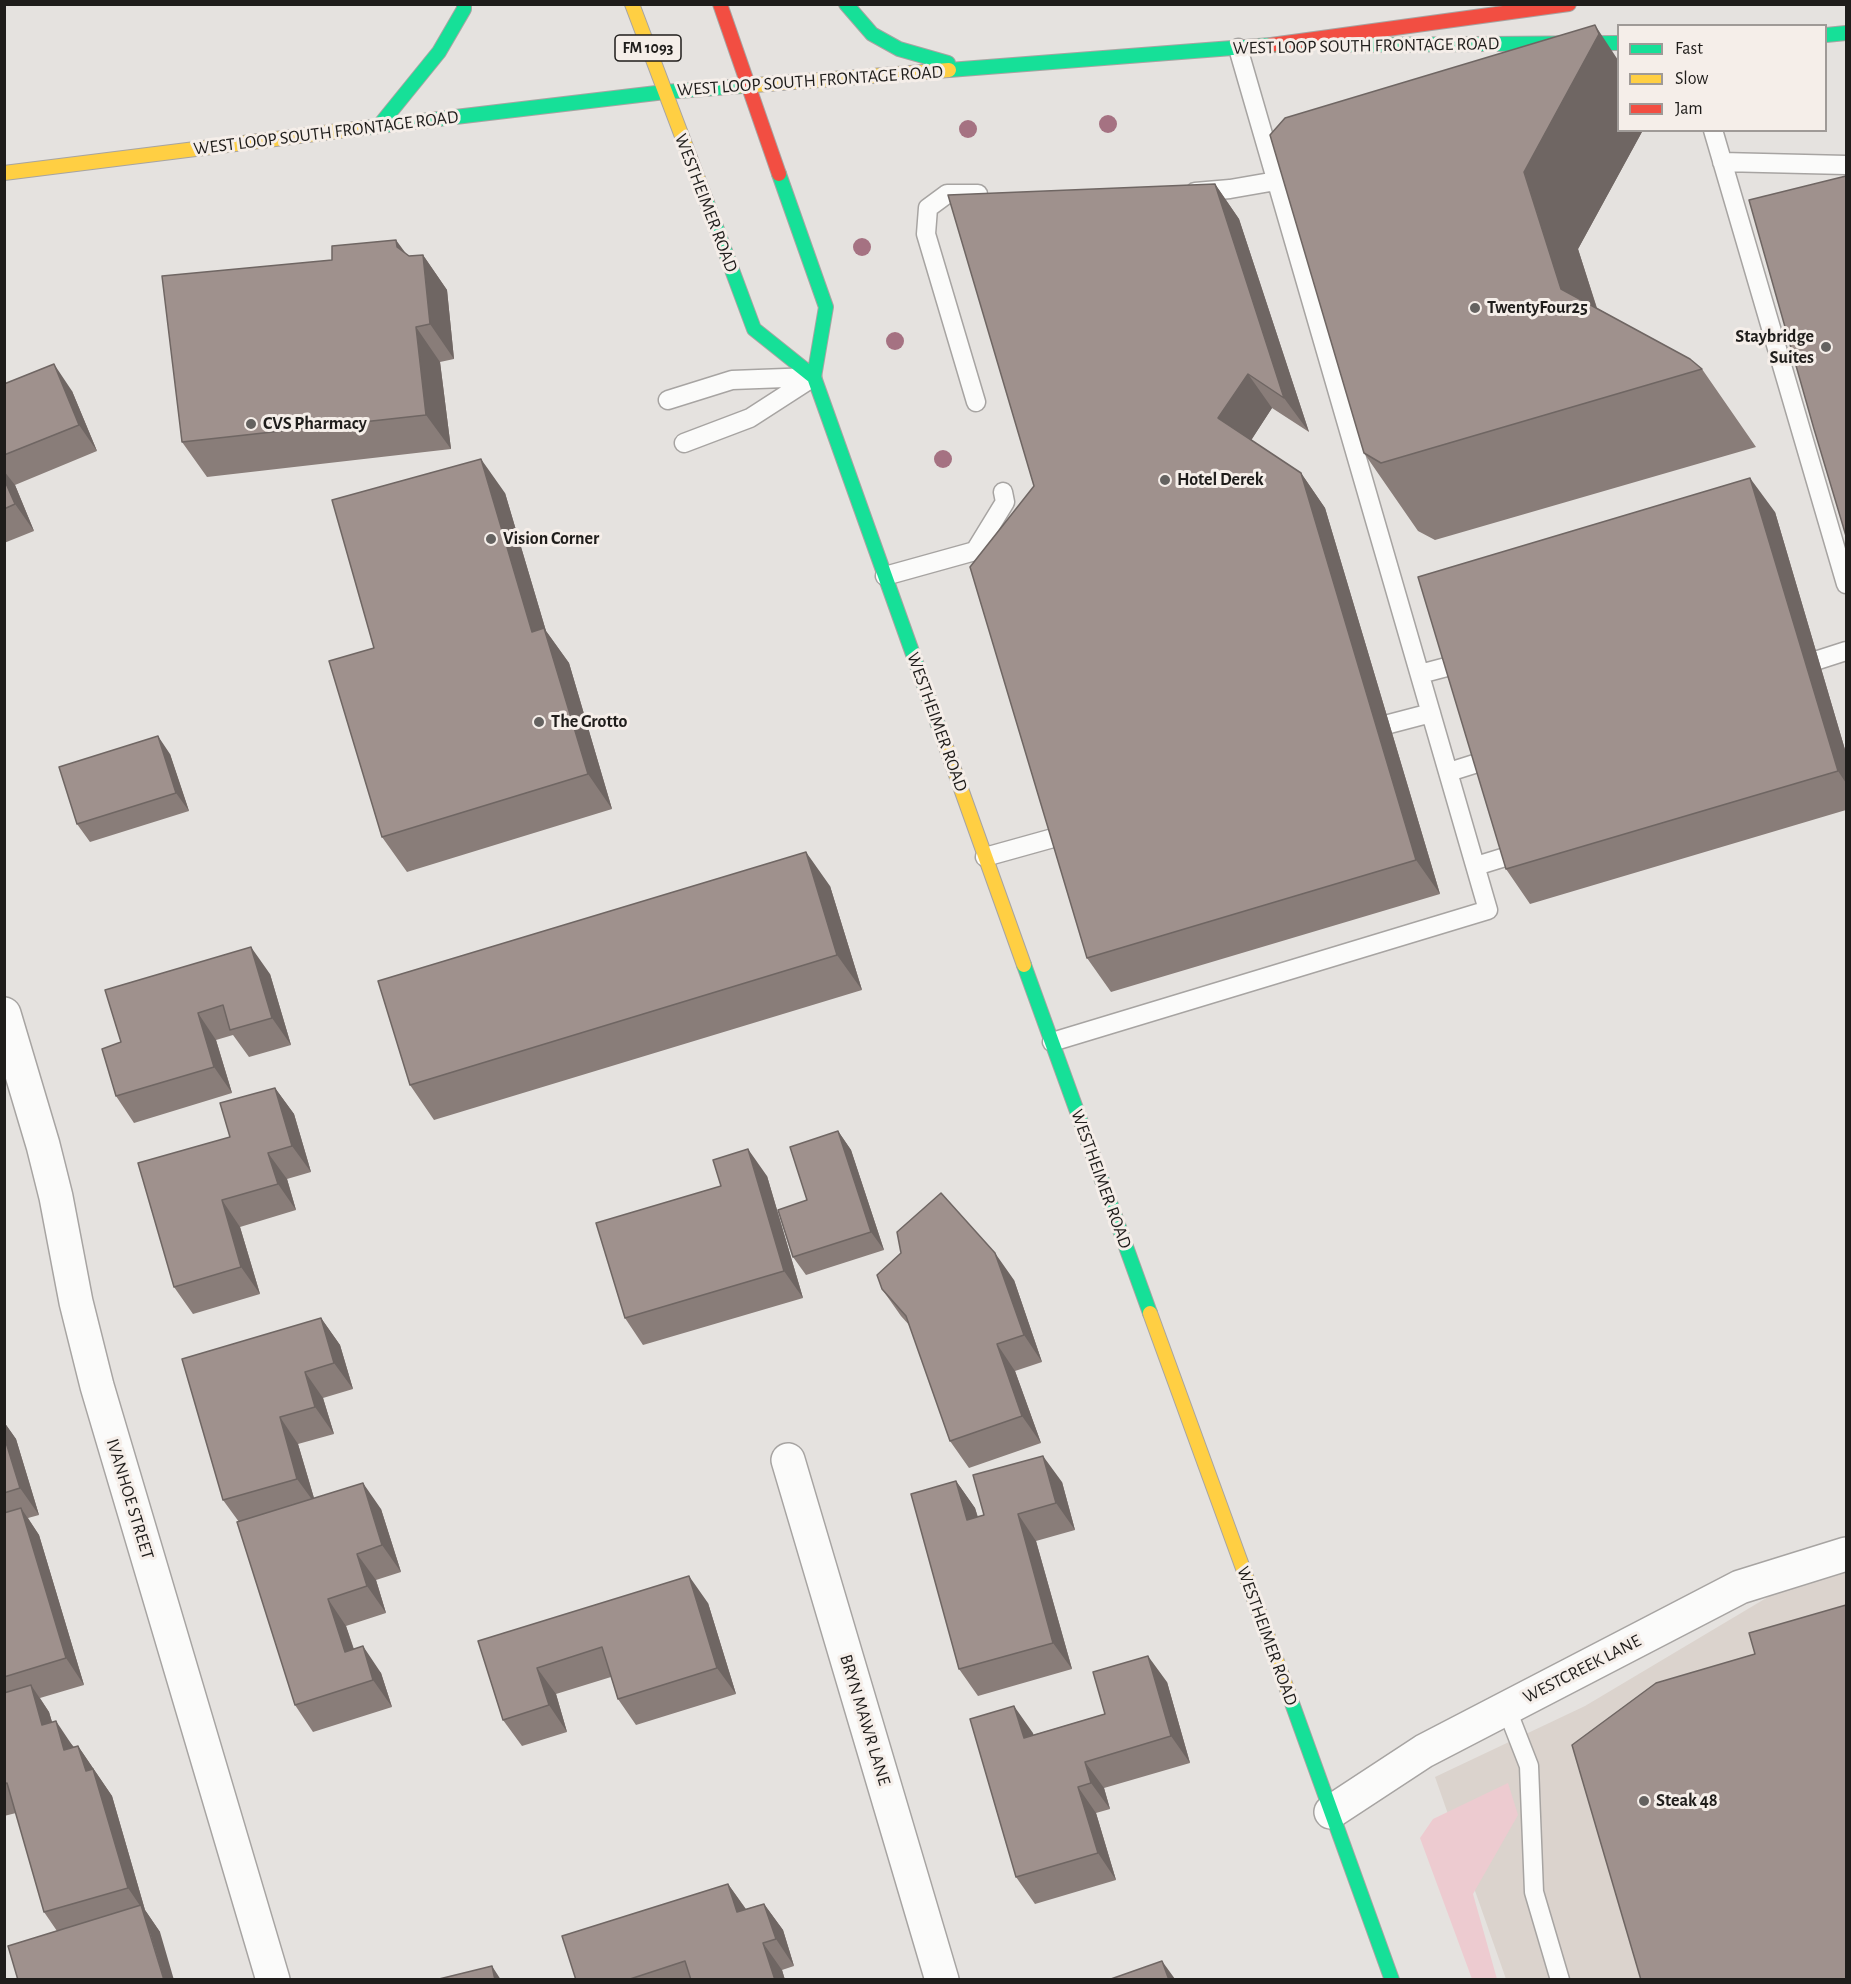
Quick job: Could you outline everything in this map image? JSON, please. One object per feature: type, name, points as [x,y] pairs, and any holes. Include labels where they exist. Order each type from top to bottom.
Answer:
[{"type":"main road","points":[[379,126],[440,51],[465,9],[464,4]]},
{"type":"main road","name":"WESTHEIMER ROAD","points":[[632,4],[754,329],[814,377]]},
{"type":"main road","name":"WESTHEIMER ROAD","points":[[720,4],[826,308],[814,377],[985,857],[1392,1980]]},
{"type":"main road","points":[[846,4],[872,34],[899,49],[970,69]]},
{"type":"main road","points":[[1271,45],[1569,4]]},
{"type":"main road","points":[[1827,34],[1846,33]]},
{"type":"main road","name":"WEST LOOP SOUTH FRONTAGE ROAD","points":[[4,173],[665,92],[1271,45],[1617,43]]},
{"type":"street","name":"IVANHOE STREET","points":[[4,1014],[56,1197],[76,1302],[97,1386],[273,1980]]},
{"type":"street","name":"BRYN MAWR LANE","points":[[788,1460],[942,1980]]},
{"type":"street","name":"WESTCREEK LANE","points":[[1331,1812],[1424,1751],[1506,1707],[1648,1637],[1740,1587],[1846,1554]]},
{"type":"lane","points":[[1052,1042],[1488,910],[1238,48]]},
{"type":"lane","points":[[1714,132],[1846,584]]},
{"type":"lane","points":[[1722,162],[1846,165]]},
{"type":"lane","points":[[1185,192],[1230,189],[1276,181]]},
{"type":"lane","points":[[976,402],[926,234],[928,208],[947,195],[993,194]]},
{"type":"lane","points":[[668,400],[732,380],[814,377]]},
{"type":"lane","points":[[684,443],[750,418],[814,377]]},
{"type":"lane","points":[[885,576],[975,551],[1005,502],[1003,492]]},
{"type":"lane","points":[[1818,660],[1846,651]]},
{"type":"lane","points":[[1420,674],[1458,664]]},
{"type":"lane","points":[[1389,724],[1431,713]]},
{"type":"lane","points":[[1449,772],[1487,760]]},
{"type":"lane","points":[[985,857],[1064,835]]},
{"type":"lane","points":[[1476,866],[1515,854]]},
{"type":"lane","points":[[1506,1707],[1529,1766],[1534,1892],[1560,1980]]},
{"type":"shaded area","points":[[1846,1572],[1846,1979],[1506,1979],[1435,1777],[1585,1706],[1773,1594]]},
{"type":"shaded area","points":[[1508,1783],[1518,1815],[1473,1894],[1497,1979],[1472,1979],[1420,1838],[1433,1819]]},
{"type":"building","name":"TwentyFour25","points":[[1595,25],[1599,34],[1524,172],[1561,289],[1690,359],[1702,369],[1381,463],[1364,453],[1270,135],[1285,118]]},
{"type":"building","points":[[1846,176],[1846,536],[1749,200]]},
{"type":"building","name":"Hotel Derek","points":[[1215,184],[1284,398],[1248,374],[1218,418],[1301,473],[1416,860],[1087,958],[970,567],[1034,486],[948,195]]},
{"type":"building","name":"CVS Pharmacy","points":[[396,240],[397,247],[409,256],[423,255],[430,324],[416,327],[426,415],[182,442],[162,276],[332,260],[332,246]]},
{"type":"building","points":[[54,364],[79,425],[4,455],[4,384]]},
{"type":"building","points":[[481,459],[532,632],[544,628],[588,774],[382,837],[329,661],[374,648],[332,500]]},
{"type":"building","points":[[1750,478],[1838,771],[1506,869],[1418,577]]},
{"type":"building","points":[[4,479],[15,504],[4,509]]},
{"type":"building","points":[[158,736],[176,793],[77,824],[59,767]]},
{"type":"building","points":[[806,852],[837,955],[410,1085],[378,981]]},
{"type":"building","points":[[251,947],[272,1018],[230,1030],[223,1005],[198,1013],[214,1067],[116,1096],[102,1049],[121,1042],[105,990]]},
{"type":"building","points":[[275,1088],[292,1146],[268,1153],[278,1184],[222,1200],[241,1267],[174,1287],[138,1163],[230,1137],[220,1103]]},
{"type":"building","points":[[838,1131],[871,1232],[793,1257],[778,1210],[807,1200],[790,1147]]},
{"type":"building","points":[[748,1149],[784,1271],[625,1318],[596,1223],[721,1186],[713,1160]]},
{"type":"building","points":[[941,1193],[995,1253],[1024,1335],[997,1344],[1022,1416],[950,1441],[906,1316],[882,1289],[877,1275],[901,1253],[897,1232]]},
{"type":"building","points":[[321,1318],[334,1363],[305,1372],[315,1407],[280,1417],[297,1479],[223,1500],[182,1359]]},
{"type":"building","points":[[4,1436],[20,1488],[4,1493]]},
{"type":"building","points":[[1043,1456],[1056,1503],[1018,1514],[1053,1643],[959,1669],[911,1494],[956,1481],[967,1520],[984,1515],[973,1475]]},
{"type":"building","points":[[363,1483],[382,1545],[357,1554],[367,1586],[328,1599],[345,1652],[363,1646],[373,1680],[295,1705],[237,1522]]},
{"type":"building","points":[[21,1508],[66,1658],[4,1677],[4,1513]]},
{"type":"building","points":[[689,1576],[717,1668],[618,1699],[602,1647],[537,1668],[549,1705],[503,1720],[478,1641]]},
{"type":"building","points":[[1846,1605],[1846,1980],[1641,1980],[1572,1745],[1656,1683],[1755,1654],[1749,1633]]},
{"type":"building","points":[[1148,1656],[1171,1736],[1085,1762],[1091,1783],[1078,1787],[1098,1853],[1016,1877],[970,1719],[1014,1706],[1024,1738],[1105,1714],[1093,1672]]},
{"type":"building","points":[[31,1685],[42,1725],[56,1721],[64,1750],[78,1746],[86,1771],[93,1769],[128,1888],[44,1912],[7,1783],[4,1784],[4,1693]]},
{"type":"building","points":[[728,1884],[737,1912],[764,1904],[776,1939],[763,1943],[775,1980],[691,1980],[685,1961],[627,1980],[576,1980],[562,1936]]},
{"type":"building","points":[[141,1905],[164,1980],[18,1980],[8,1946]]},
{"type":"building","points":[[1162,1961],[1169,1980],[1108,1980]]},
{"type":"building","points":[[492,1966],[495,1980],[435,1980]]},
{"type":"traffic: fast","points":[[379,126],[439,52],[464,9],[464,4]]},
{"type":"traffic: fast","points":[[846,4],[872,34],[899,49],[948,63]]},
{"type":"traffic: fast","points":[[1827,35],[1846,33]]},
{"type":"traffic: fast","points":[[1353,45],[1617,43]]},
{"type":"traffic: fast","points":[[949,70],[1271,45],[1298,45]]},
{"type":"traffic: fast","points":[[363,128],[665,92],[742,86]]},
{"type":"traffic: fast","points":[[779,174],[826,307],[814,377],[945,744]]},
{"type":"traffic: fast","points":[[706,200],[754,329],[814,377]]},
{"type":"traffic: fast","points":[[1024,965],[1150,1313]]},
{"type":"traffic: fast","points":[[1288,1692],[1392,1980]]},
{"type":"traffic: slow","points":[[632,4],[706,200]]},
{"type":"traffic: slow","points":[[742,86],[949,70]]},
{"type":"traffic: slow","points":[[4,173],[363,128]]},
{"type":"traffic: slow","points":[[945,744],[1024,965]]},
{"type":"traffic: slow","points":[[1150,1313],[1288,1692]]},
{"type":"traffic: jam","points":[[720,4],[779,174]]},
{"type":"traffic: jam","points":[[1271,45],[1569,4]]},
{"type":"place","name":"TwentyFour25","points":[[1475,308]]},
{"type":"place","name":"Staybridge Suites","points":[[1826,347]]},
{"type":"place","name":"CVS Pharmacy","points":[[251,424]]},
{"type":"place","name":"Hotel Derek","points":[[1165,480]]},
{"type":"place","name":"Vision Corner","points":[[491,539]]},
{"type":"place","name":"The Grotto","points":[[539,722]]},
{"type":"place","name":"Steak 48","points":[[1644,1801]]}]
